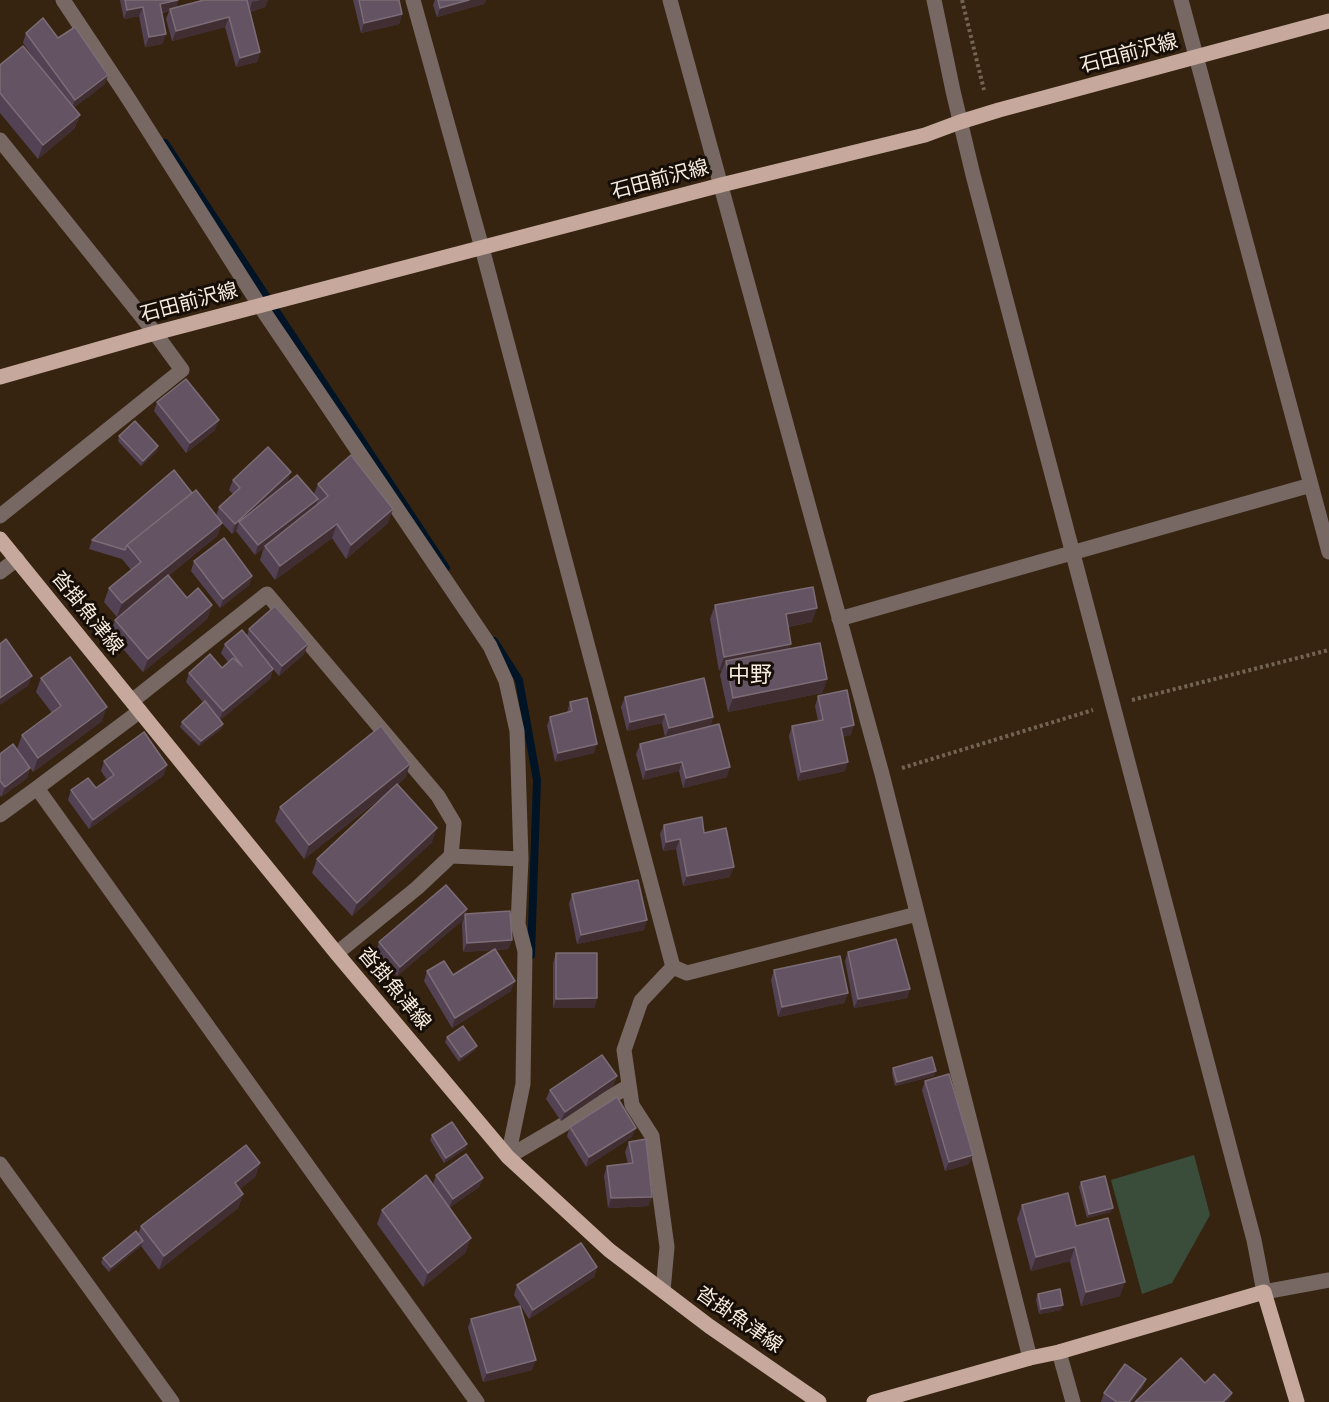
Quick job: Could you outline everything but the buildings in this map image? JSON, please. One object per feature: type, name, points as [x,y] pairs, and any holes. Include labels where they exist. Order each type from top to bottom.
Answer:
[{"type":"main road","name":"石田前沢線","points":[[0,377],[156,333],[721,185],[925,135],[960,122],[1329,21]]},
{"type":"main road","name":"沓掛魚津線","points":[[0,539],[337,953],[508,1157],[609,1250],[709,1326],[819,1402]]},
{"type":"main road","points":[[874,1402],[891,1400],[1264,1292],[1297,1402]]},
{"type":"street","points":[[63,0],[260,306],[490,646],[506,681],[517,730],[521,859],[518,924],[525,951],[523,1084],[508,1157]]},
{"type":"street","points":[[413,0],[482,248],[673,967]]},
{"type":"street","points":[[670,0],[882,774],[1030,1358]]},
{"type":"street","points":[[934,0],[960,122],[1254,1240],[1264,1292],[1329,1280]]},
{"type":"street","points":[[1181,0],[1329,552]]},
{"type":"street","points":[[0,140],[156,333],[182,370],[0,516]]},
{"type":"street","points":[[839,619],[1311,485]]},
{"type":"street","points":[[0,572],[17,559]]},
{"type":"street","points":[[0,815],[37,788],[267,594],[438,796],[454,823],[451,856],[417,888],[337,953]]},
{"type":"street","points":[[37,788],[477,1402]]},
{"type":"street","points":[[451,856],[521,859]]},
{"type":"street","points":[[673,967],[687,973],[918,914]]},
{"type":"street","points":[[663,1292],[667,1247],[652,1136],[632,1105],[624,1050],[641,1001],[673,967]]},
{"type":"street","points":[[508,1157],[629,1086]]},
{"type":"street","points":[[0,1164],[172,1402]]},
{"type":"street","points":[[1059,1352],[1073,1402]]},
{"type":"path","points":[[962,0],[984,90]]},
{"type":"path","points":[[882,774],[1113,704],[1329,650]]},
{"type":"green space","points":[[1194,1155],[1210,1215],[1172,1283],[1142,1294],[1111,1180]]},
{"type":"waterway","points":[[165,143],[446,568]]},
{"type":"waterway","points":[[494,641],[519,680],[537,780],[531,955]]},
{"type":"district","name":"中野","points":[[750,676]]}]
